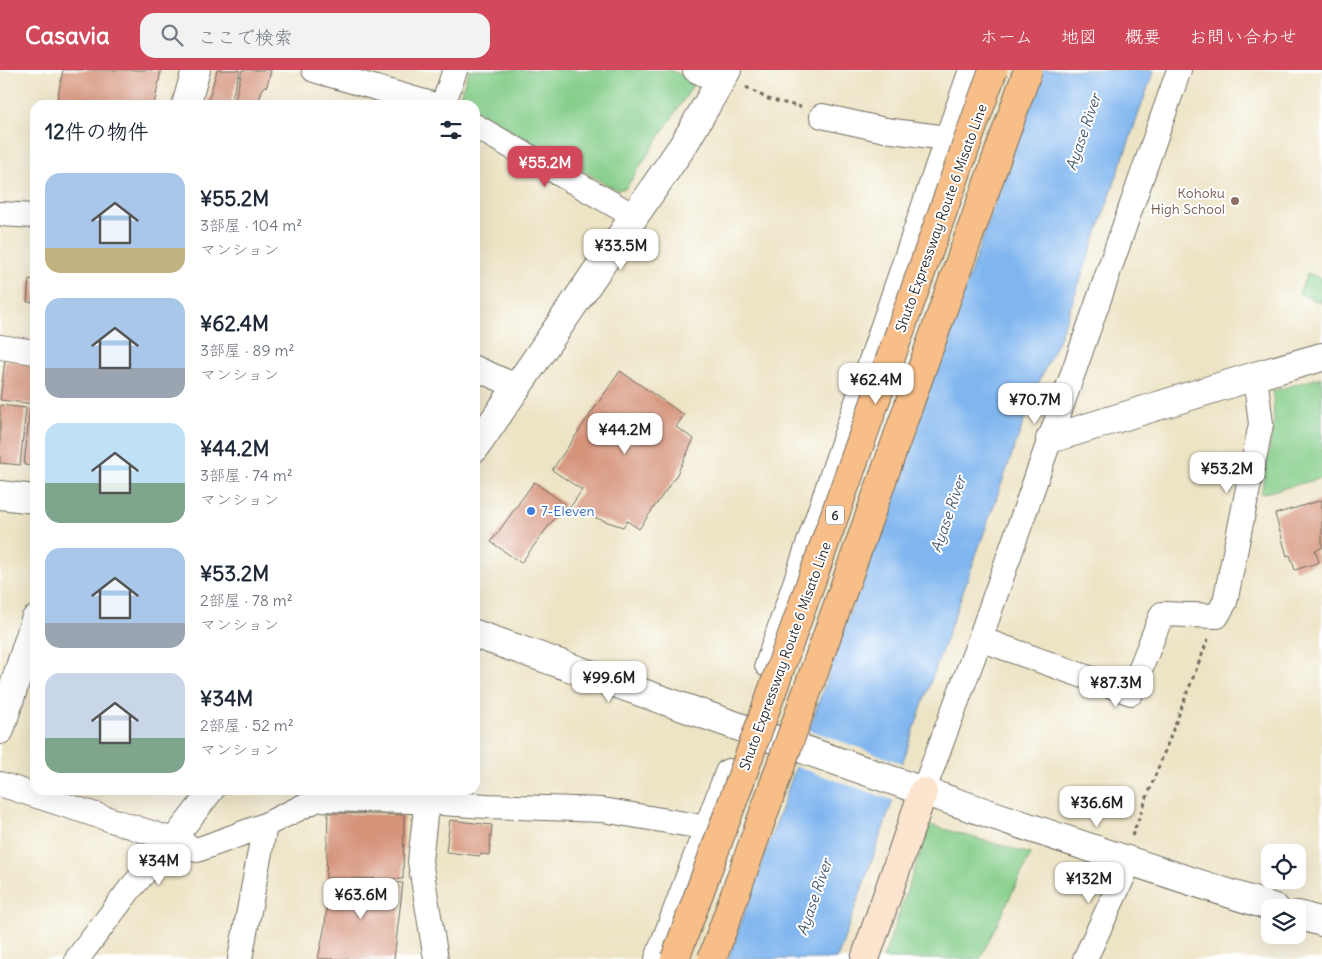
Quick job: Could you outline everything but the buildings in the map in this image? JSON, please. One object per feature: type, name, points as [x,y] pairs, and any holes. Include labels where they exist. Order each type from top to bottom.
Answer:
[{"type":"highway","name":"Shuto Expressway Route 6 Misato Line","points":[[676,959],[993,70]]},
{"type":"highway","points":[[712,959],[1028,70]]},
{"type":"main road","points":[[865,959],[915,789]]},
{"type":"street","points":[[187,100],[196,70]]},
{"type":"street","points":[[314,70],[418,100]]},
{"type":"street","points":[[445,100],[456,70]]},
{"type":"street","points":[[480,440],[684,144],[724,76],[695,70]]},
{"type":"street","points":[[659,959],[708,828],[751,730],[971,70]]},
{"type":"street","points":[[915,789],[980,639],[1180,70]]},
{"type":"street","points":[[822,116],[885,130],[947,138]]},
{"type":"street","points":[[480,129],[634,216]]},
{"type":"street","points":[[0,214],[30,216]]},
{"type":"street","points":[[0,347],[30,351]]},
{"type":"street","points":[[1050,439],[1322,357]]},
{"type":"street","points":[[480,370],[516,386]]},
{"type":"street","points":[[980,639],[1131,693],[1162,614],[1217,616],[1225,602],[1261,424],[1255,376]]},
{"type":"street","points":[[0,496],[30,499]]},
{"type":"street","points":[[0,730],[30,636]]},
{"type":"street","points":[[480,636],[915,789],[1127,861],[1261,904]]},
{"type":"street","points":[[0,784],[30,794]]},
{"type":"street","points":[[34,795],[173,840],[197,850],[265,825],[318,799],[410,801],[428,796],[603,810],[708,828]]},
{"type":"street","points":[[77,959],[130,889],[173,840],[208,795]]},
{"type":"street","points":[[428,796],[420,861],[436,959]]},
{"type":"street","points":[[240,959],[265,825]]},
{"type":"street","points":[[1085,959],[1122,877],[1127,861]]},
{"type":"street","points":[[1306,917],[1322,922]]},
{"type":"path","points":[[724,76],[768,98],[817,111],[822,116]]},
{"type":"path","points":[[1127,861],[1129,845],[1217,616]]},
{"type":"green space","points":[[469,70],[671,70],[691,80],[692,87],[626,188],[617,190],[480,113],[480,100],[462,100],[460,95]]},
{"type":"green space","points":[[1307,273],[1322,278],[1322,303],[1299,294]]},
{"type":"green space","points":[[1322,377],[1322,478],[1261,494],[1274,423],[1273,391]]},
{"type":"green space","points":[[930,825],[1031,854],[980,959],[883,959]]},
{"type":"water","name":"Ayase River","points":[[1042,70],[1154,70],[1068,315],[1034,393],[911,737],[893,800],[837,959],[728,959]]},
{"type":"pier","points":[[807,729],[904,764],[895,801],[794,766]]},
{"type":"place","name":"Kohoku High School","points":[[1235,201]]},
{"type":"place","name":"7-Eleven","points":[[531,511]]}]
